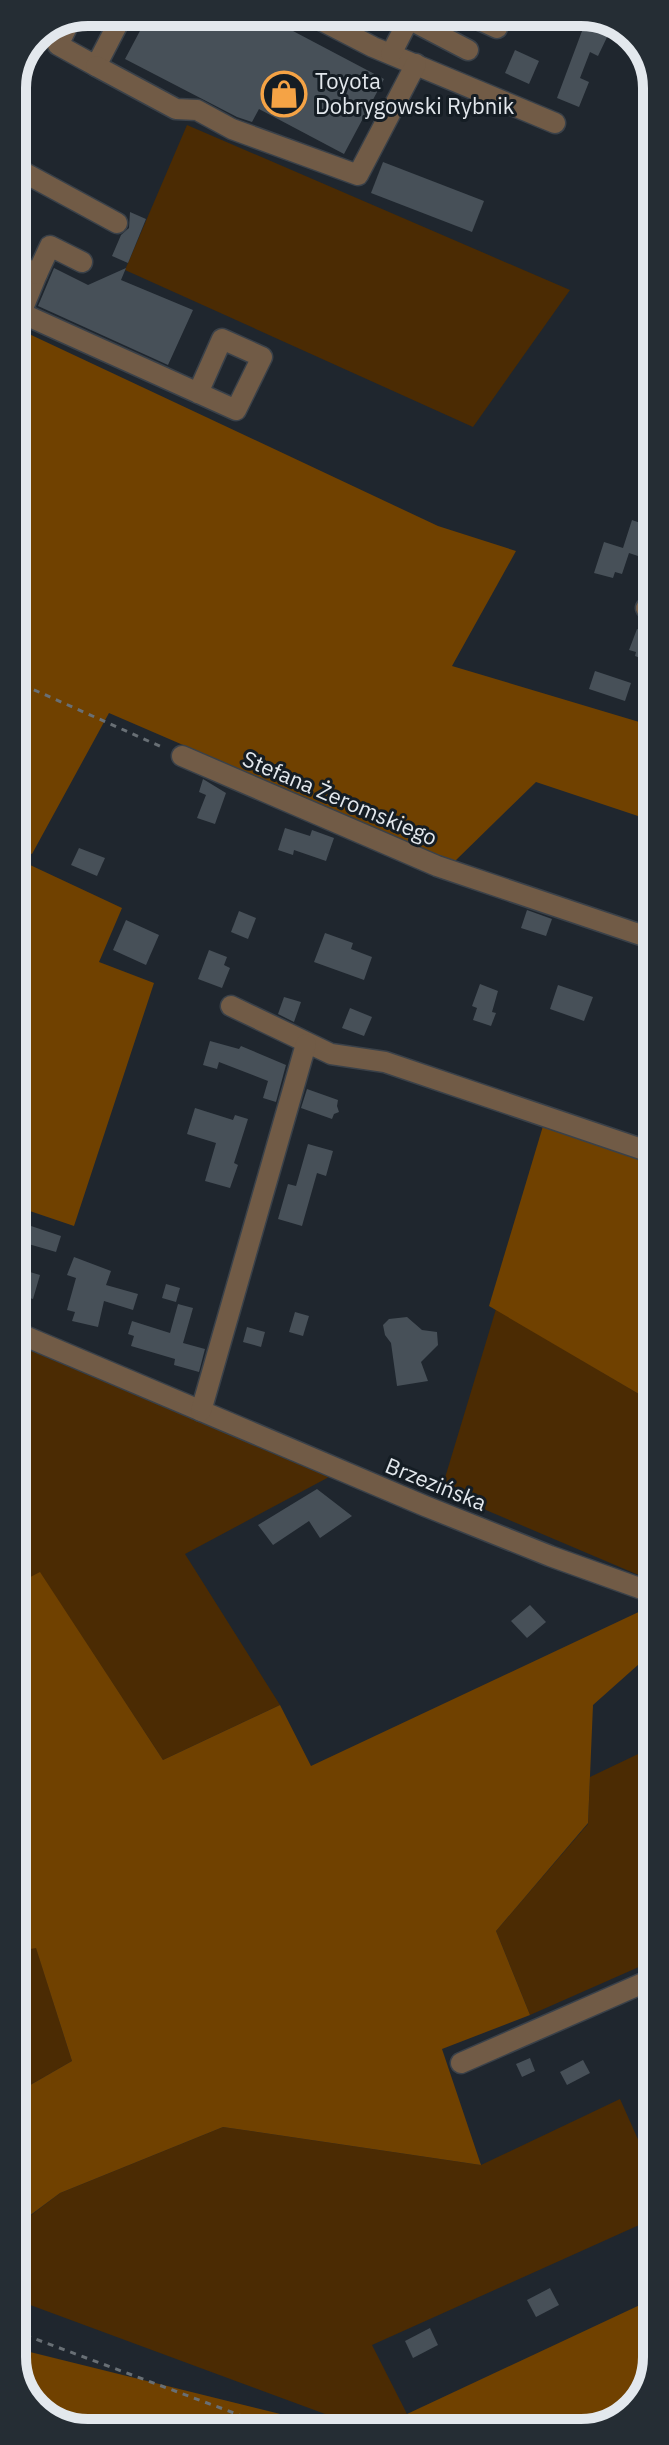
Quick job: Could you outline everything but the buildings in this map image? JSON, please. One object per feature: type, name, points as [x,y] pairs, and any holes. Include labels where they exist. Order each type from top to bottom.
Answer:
[{"type":"street","points":[[96,66],[117,26]]},
{"type":"street","points":[[334,26],[391,54],[555,123]]},
{"type":"street","points":[[391,54],[399,26]]},
{"type":"street","points":[[421,26],[468,50]]},
{"type":"street","points":[[493,26],[497,28]]},
{"type":"street","points":[[65,31],[58,45],[176,109],[197,110],[232,129],[358,175],[416,64]]},
{"type":"street","points":[[26,174],[117,223]]},
{"type":"street","points":[[26,301],[50,246],[82,262]]},
{"type":"street","points":[[26,269],[37,274]]},
{"type":"street","points":[[26,315],[198,393]]},
{"type":"street","name":"Stefana Żeromskiego","points":[[182,756],[437,866],[643,936]]},
{"type":"street","points":[[231,1006],[331,1054],[385,1062],[643,1150]]},
{"type":"street","points":[[201,1411],[306,1044]]},
{"type":"street","name":"Brzezińska","points":[[26,1337],[550,1556],[643,1589]]},
{"type":"street","points":[[461,2063],[643,1983]]},
{"type":"path","points":[[26,686],[182,756]]},
{"type":"path","points":[[26,2335],[250,2419]]},
{"type":"shaded area","points":[[187,125],[570,290],[473,427],[125,270]]},
{"type":"shaded area","points":[[26,333],[438,526],[516,551],[452,666],[643,723],[643,818],[536,782],[454,862],[109,713],[32,854],[26,852]]},
{"type":"shaded area","points":[[26,863],[122,908],[99,962],[154,983],[74,1226],[26,1210]]},
{"type":"shaded area","points":[[543,1126],[643,1161],[643,1396],[489,1306]]},
{"type":"shaded area","points":[[496,1309],[643,1396],[643,1577],[441,1491]]},
{"type":"shaded area","points":[[26,1349],[329,1477],[185,1554],[280,1705],[163,1760],[40,1573],[26,1580]]},
{"type":"shaded area","points":[[40,1572],[163,1760],[280,1705],[311,1766],[643,1610],[643,1660],[593,1705],[588,1823],[496,1931],[530,2015],[442,2049],[481,2165],[223,2127],[60,2193],[26,2218],[26,2088],[72,2061],[36,1948],[26,1950],[26,1579]]},
{"type":"shaded area","points":[[643,1752],[643,1965],[530,2015],[496,1931],[588,1824],[590,1777]]},
{"type":"shaded area","points":[[36,1947],[72,2061],[26,2088],[26,1949]]},
{"type":"shaded area","points":[[620,2099],[643,2151],[643,2223],[372,2345],[407,2414],[336,2418],[26,2303],[26,2219],[60,2193],[223,2127],[481,2165]]},
{"type":"shaded area","points":[[643,2304],[642,2369],[633,2392],[612,2411],[581,2419],[388,2419],[407,2414]]},
{"type":"shaded area","points":[[30,2352],[301,2419],[72,2417],[47,2404],[34,2388],[27,2369],[26,2358]]},
{"type":"place","name":"Toyota Dobrygowski Rybnik","points":[[284,94]]}]
